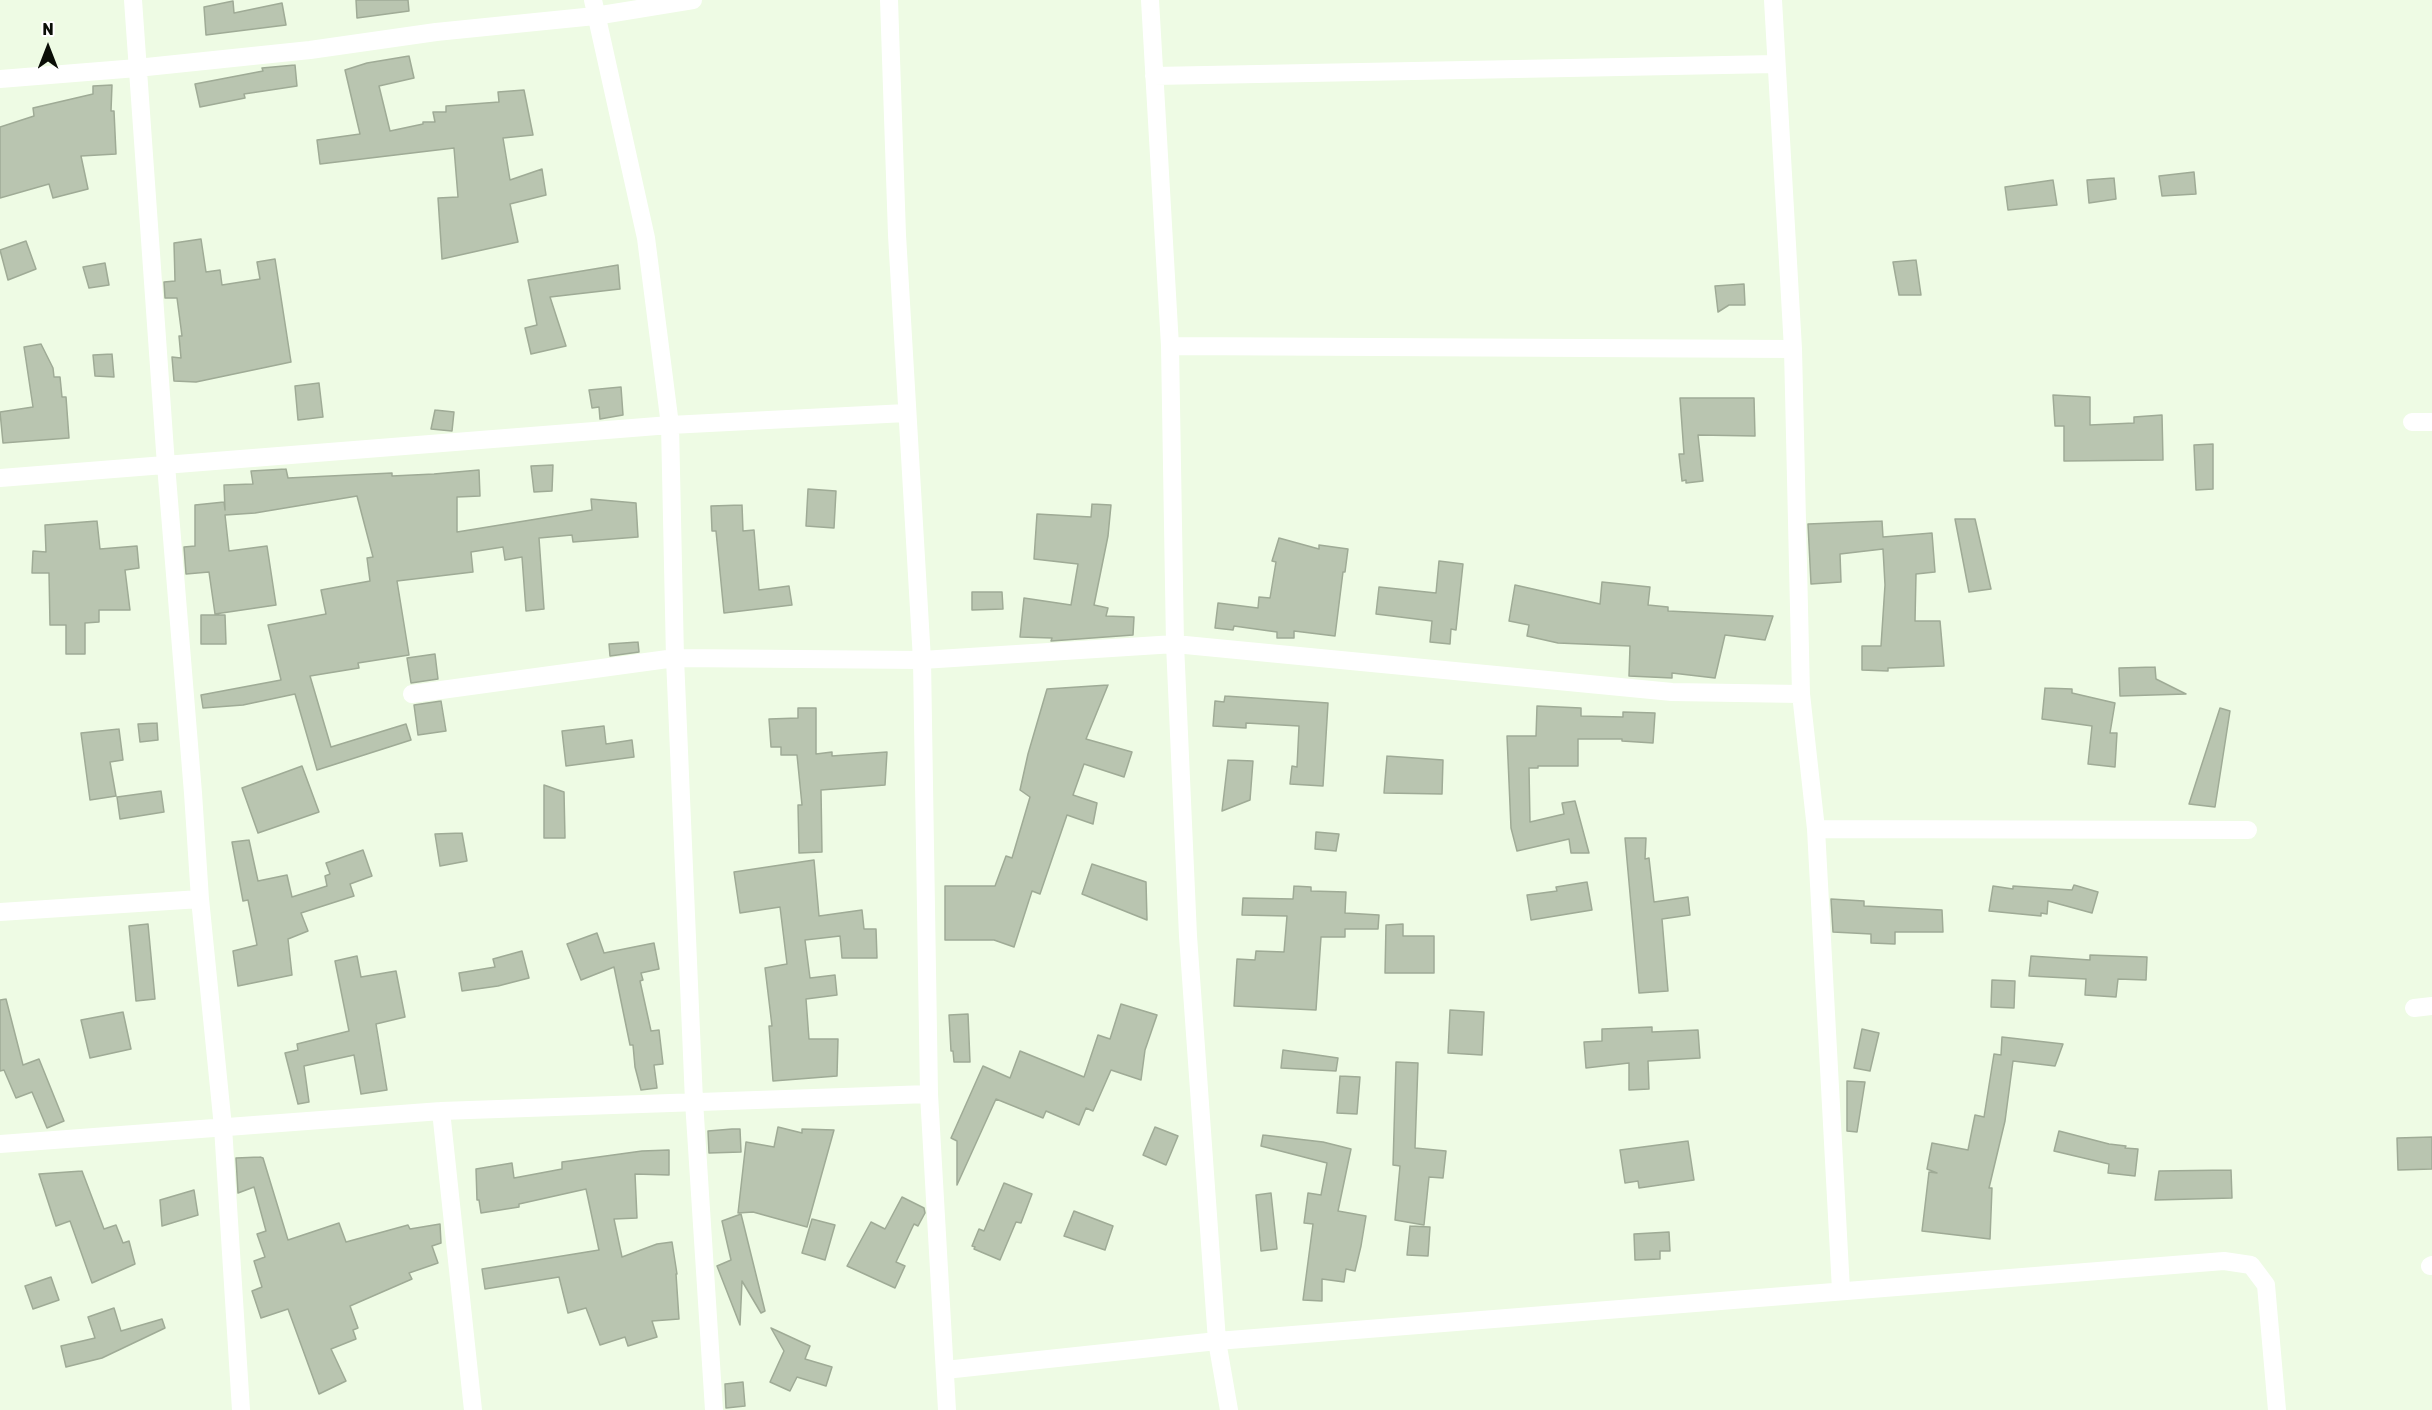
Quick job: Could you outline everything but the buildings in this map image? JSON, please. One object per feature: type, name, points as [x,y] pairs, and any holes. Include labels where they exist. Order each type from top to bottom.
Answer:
[{"type":"street","points":[[133,0],[200,899],[223,1127],[241,1410]]},
{"type":"street","points":[[0,79],[137,68],[594,8],[693,0]]},
{"type":"street","points":[[888,0],[897,235],[921,660],[929,1094],[947,1410]]},
{"type":"street","points":[[1150,0],[1170,346],[1175,644],[1188,936],[1217,1341],[1228,1410]]},
{"type":"street","points":[[1773,0],[1793,349],[1801,694],[1816,829],[1841,1290]]},
{"type":"street","points":[[594,8],[646,238],[670,424],[675,658],[694,1101],[714,1410]]},
{"type":"street","points":[[1154,76],[1776,64]]},
{"type":"street","points":[[1170,346],[1793,349]]},
{"type":"street","points":[[0,478],[670,424],[906,413]]},
{"type":"street","points":[[2412,422],[2432,422]]},
{"type":"street","points":[[412,694],[675,658],[921,660],[1175,644],[1672,692],[1801,694]]},
{"type":"street","points":[[1816,829],[2248,830]]},
{"type":"street","points":[[0,912],[200,899]]},
{"type":"street","points":[[0,1144],[441,1112],[929,1094]]},
{"type":"street","points":[[441,1112],[473,1410]]},
{"type":"street","points":[[945,1370],[1217,1341],[2224,1261],[2251,1265],[2266,1285],[2277,1410]]}]
